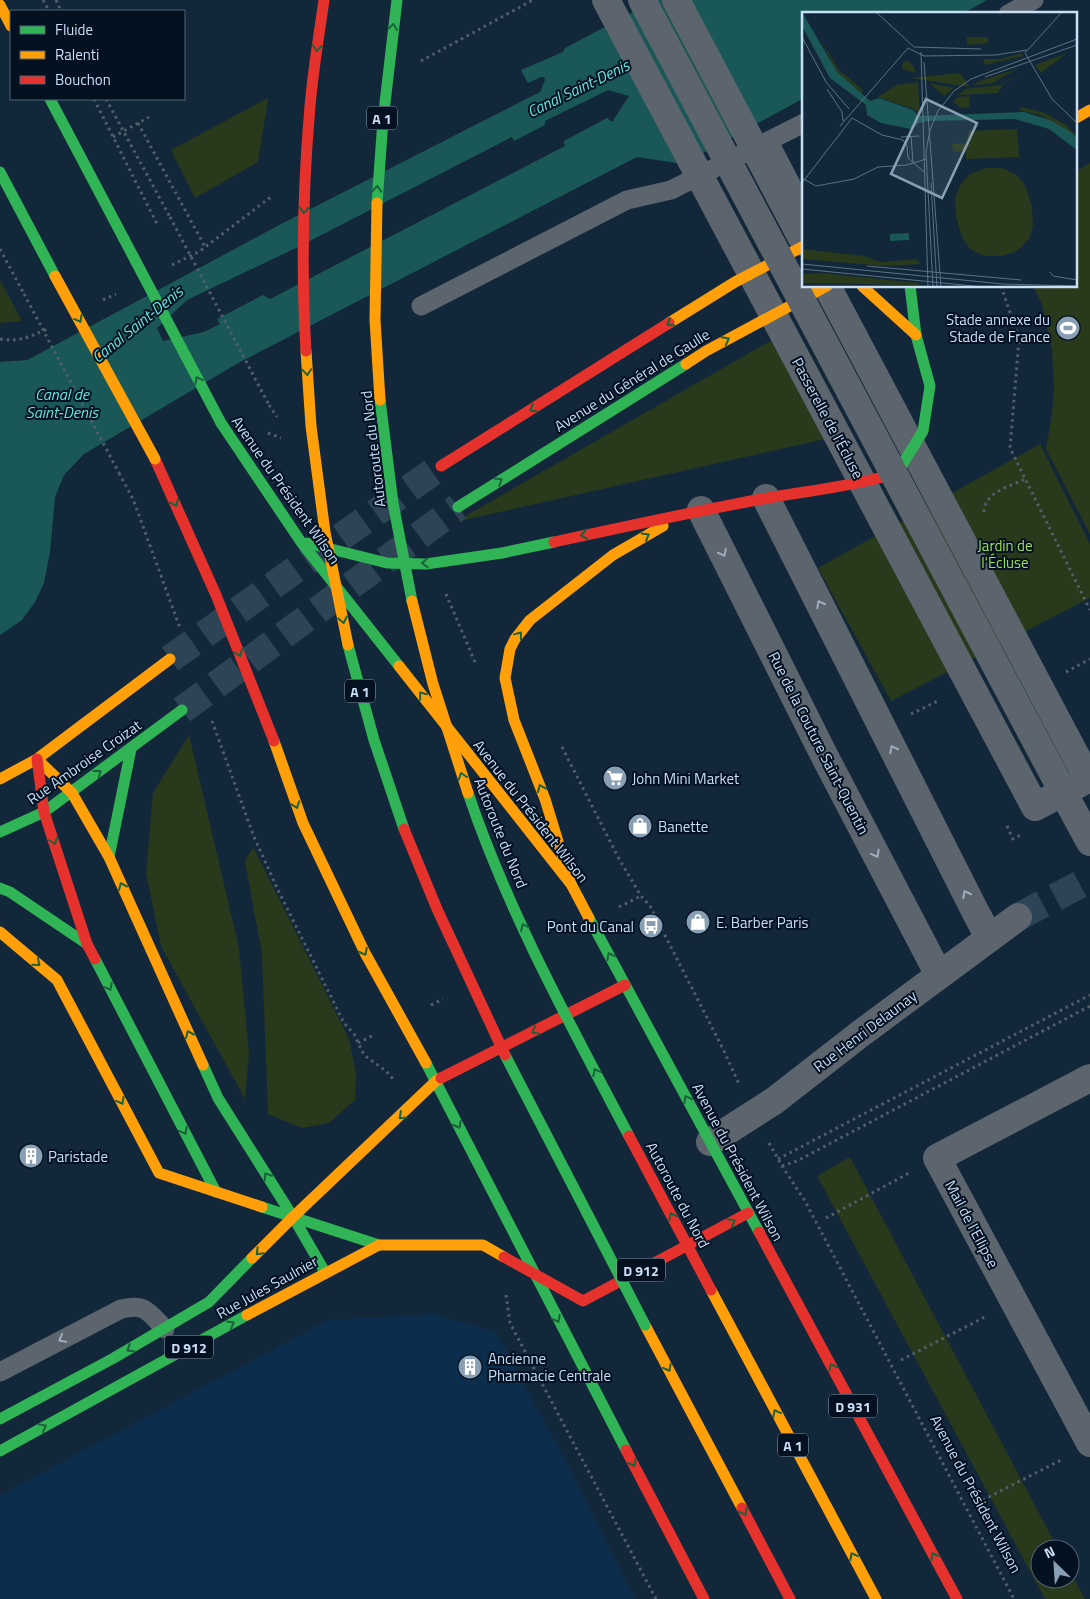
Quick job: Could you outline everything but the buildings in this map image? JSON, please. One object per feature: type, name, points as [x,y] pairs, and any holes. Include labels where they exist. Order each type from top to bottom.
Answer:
[{"type":"main road","name":"A 1","points":[[324,0],[317,46],[306,165],[303,238],[304,317],[314,446],[322,507],[335,586],[367,719],[408,842],[487,1020],[790,1599]]},
{"type":"main road","name":"Autoroute du Nord","points":[[397,0],[388,61],[378,167],[375,238],[375,321],[388,460],[399,537],[413,606],[440,709],[474,811],[512,902],[584,1051],[876,1599]]},
{"type":"main road","points":[[0,5],[10,24]]},
{"type":"main road","name":"Avenue du Président Wilson","points":[[51,100],[221,423],[301,542],[572,884],[957,1599]]},
{"type":"main road","points":[[1078,117],[1090,110]]},
{"type":"main road","points":[[0,172],[155,459],[216,595],[276,747],[303,823],[365,954],[436,1082],[704,1599]]},
{"type":"main road","name":"Avenue du Général de Gaulle","points":[[441,466],[735,282],[802,247]]},
{"type":"main road","name":"Avenue du Général de Gaulle","points":[[458,507],[706,351],[823,288]]},
{"type":"main road","points":[[864,288],[916,335]]},
{"type":"main road","points":[[301,542],[387,563],[426,564],[502,553],[766,498],[855,485],[897,473],[923,431],[930,386],[916,335],[910,288]]},
{"type":"main road","points":[[572,884],[545,799],[514,720],[505,678],[510,650],[515,639],[530,620],[614,555],[692,512]]},
{"type":"main road","name":"Rue Ambroise Croizat","points":[[0,780],[37,759],[170,659]]},
{"type":"main road","name":"Rue Ambroise Croizat","points":[[0,832],[44,812],[182,710]]},
{"type":"main road","points":[[109,856],[131,749]]},
{"type":"main road","points":[[37,759],[72,793],[109,856],[218,1098],[293,1217],[325,1272]]},
{"type":"main road","points":[[37,759],[44,812],[87,944],[216,1192]]},
{"type":"main road","points":[[0,888],[10,892],[87,944]]},
{"type":"main road","points":[[0,932],[57,980],[159,1173],[379,1245]]},
{"type":"main road","name":"D 912","points":[[436,1082],[626,985]]},
{"type":"main road","name":"Rue Jules Saulnier","points":[[0,1419],[112,1359],[209,1302],[293,1217],[436,1082]]},
{"type":"main road","name":"D 912","points":[[535,1276],[583,1301],[748,1213]]},
{"type":"main road","name":"Rue Jules Saulnier","points":[[0,1451],[325,1272],[379,1245],[483,1245],[535,1276]]},
{"type":"street","name":"Passerelle de l'Écluse","points":[[606,0],[1035,807],[1088,779],[828,288]]},
{"type":"street","points":[[642,0],[1090,842]]},
{"type":"street","points":[[676,0],[802,238]]},
{"type":"street","points":[[766,498],[989,937]]},
{"type":"street","name":"Rue de la Couture Saint-Quentin","points":[[692,512],[825,757],[939,975]]},
{"type":"street","name":"Rue Henri Delaunay","points":[[710,1142],[774,1100],[1018,917]]},
{"type":"street","name":"Mail de l'Ellipse","points":[[1090,1078],[937,1158],[1090,1443]]},
{"type":"lane","points":[[1012,12],[1034,0]]},
{"type":"lane","points":[[421,306],[627,200],[671,190],[802,124]]},
{"type":"lane","points":[[769,142],[802,205]]},
{"type":"lane","points":[[0,1372],[121,1309],[134,1306],[145,1309],[165,1328]]},
{"type":"path","points":[[94,100],[157,224]]},
{"type":"path","points":[[107,100],[269,405]]},
{"type":"path","points":[[113,137],[149,117]]},
{"type":"path","points":[[138,123],[205,247]]},
{"type":"path","points":[[0,249],[133,499],[180,629]]},
{"type":"path","points":[[1003,288],[1019,339],[1010,448],[1090,610]]},
{"type":"path","points":[[0,339],[11,341],[30,338]]},
{"type":"path","points":[[446,593],[476,663]]},
{"type":"path","points":[[212,720],[254,837],[278,890],[344,1023],[354,1034],[364,1055],[386,1071]]},
{"type":"path","points":[[561,745],[618,857],[641,896],[650,906],[734,1074]]},
{"type":"path","points":[[778,1159],[1090,994]]},
{"type":"path","name":"Avenue du Président Wilson","points":[[1014,1599],[804,1201],[782,1166],[797,1161],[1090,1006]]},
{"type":"path","points":[[826,1218],[883,1187]]},
{"type":"path","points":[[506,1292],[510,1323],[656,1599]]},
{"type":"path","points":[[902,1360],[959,1330]]},
{"type":"path","points":[[977,1503],[1036,1472]]},
{"type":"shaded area","points":[[434,1314],[496,1332],[567,1463],[635,1599],[0,1599],[0,1495],[328,1320]]},
{"type":"green space","points":[[268,98],[258,162],[195,198],[171,150]]},
{"type":"green space","name":"Stade annexe du Stade de France","points":[[1090,163],[1090,534],[1046,449],[1052,414],[1054,386],[1052,351],[1042,304],[1034,288],[1078,288],[1078,170]]},
{"type":"green space","points":[[0,280],[22,321],[0,323]]},
{"type":"green space","points":[[779,336],[834,437],[455,522]]},
{"type":"green space","name":"Jardin de l'Écluse","points":[[1040,444],[1090,544],[1090,598],[891,701],[818,568]]},
{"type":"green space","points":[[189,735],[239,948],[249,1054],[245,1099],[161,946],[146,873],[153,793]]},
{"type":"green space","points":[[253,847],[349,1039],[356,1073],[355,1100],[329,1123],[302,1128],[268,1114],[262,954],[245,861]]},
{"type":"green space","points":[[850,1157],[1053,1539],[1030,1539],[1030,1571],[817,1176]]},
{"type":"green space","points":[[1040,1589],[1080,1589],[1085,1599],[1045,1599]]},
{"type":"water","points":[[656,0],[987,0],[966,12],[802,12],[802,99],[683,164],[637,157],[240,362],[84,454],[64,475],[55,497],[50,552],[44,583],[35,602],[22,620],[0,635],[0,362],[27,360],[33,357],[285,222],[540,92],[545,80],[544,77],[528,83],[521,70],[563,52],[565,48]],"holes":[[[608,90],[629,96],[612,122],[607,118],[564,141],[565,146],[270,299],[263,295],[217,319],[220,324],[204,332],[163,341],[157,328],[187,300],[298,247],[512,137],[514,141],[545,125],[545,121]]]},
{"type":"tunnel","points":[[170,659],[441,466]]},
{"type":"tunnel","points":[[182,710],[458,507]]},
{"type":"tunnel","points":[[1018,917],[1090,879]]},
{"type":"traffic: fast","points":[[377,203],[383,120],[397,0]]},
{"type":"traffic: fast","points":[[51,100],[124,239]]},
{"type":"traffic: fast","points":[[0,172],[55,276]]},
{"type":"traffic: fast","points":[[124,239],[221,423]]},
{"type":"traffic: fast","points":[[886,476],[897,473],[923,431],[930,386],[916,335],[910,288]]},
{"type":"traffic: fast","points":[[458,507],[686,364]]},
{"type":"traffic: fast","points":[[380,400],[393,503],[412,601]]},
{"type":"traffic: fast","points":[[221,423],[301,542],[399,666]]},
{"type":"traffic: fast","points":[[307,543],[387,563],[426,564],[502,553],[554,542]]},
{"type":"traffic: fast","points":[[348,645],[374,740],[404,829]]},
{"type":"traffic: fast","points":[[0,832],[44,812],[182,710]]},
{"type":"traffic: fast","points":[[109,857],[131,749]]},
{"type":"traffic: fast","points":[[468,793],[484,837],[521,925],[563,1011],[629,1136]]},
{"type":"traffic: fast","points":[[0,888],[10,892],[87,944]]},
{"type":"traffic: fast","points":[[589,918],[759,1232]]},
{"type":"traffic: fast","points":[[95,959],[216,1192]]},
{"type":"traffic: fast","points":[[505,1055],[645,1325]]},
{"type":"traffic: fast","points":[[426,1063],[626,1450]]},
{"type":"traffic: fast","points":[[203,1065],[218,1098],[293,1217],[325,1272]]},
{"type":"traffic: fast","points":[[262,1207],[379,1245]]},
{"type":"traffic: fast","points":[[0,1419],[112,1359],[209,1302],[252,1258]]},
{"type":"traffic: fast","points":[[0,1451],[247,1315]]},
{"type":"traffic: slow","points":[[0,5],[10,24]]},
{"type":"traffic: slow","points":[[1078,117],[1090,110]]},
{"type":"traffic: slow","points":[[377,203],[375,320],[380,400]]},
{"type":"traffic: slow","points":[[669,323],[735,282],[802,247]]},
{"type":"traffic: slow","points":[[55,276],[155,459]]},
{"type":"traffic: slow","points":[[686,364],[706,351],[823,288]]},
{"type":"traffic: slow","points":[[864,288],[916,335]]},
{"type":"traffic: slow","points":[[306,351],[311,426],[325,532],[348,645]]},
{"type":"traffic: slow","points":[[571,884],[545,799],[514,720],[505,678],[510,649],[515,639],[530,620],[613,555],[663,526]]},
{"type":"traffic: slow","points":[[412,601],[433,684],[468,793]]},
{"type":"traffic: slow","points":[[0,779],[37,759],[170,659]]},
{"type":"traffic: slow","points":[[399,666],[571,884],[589,918]]},
{"type":"traffic: slow","points":[[274,741],[303,823],[365,953],[426,1063]]},
{"type":"traffic: slow","points":[[37,759],[72,793],[109,857],[203,1065]]},
{"type":"traffic: slow","points":[[0,932],[57,980],[159,1173],[262,1207]]},
{"type":"traffic: slow","points":[[252,1258],[441,1078]]},
{"type":"traffic: slow","points":[[247,1315],[379,1245],[483,1245],[504,1257]]},
{"type":"traffic: slow","points":[[711,1290],[876,1599]]},
{"type":"traffic: slow","points":[[645,1325],[742,1508]]},
{"type":"traffic: jam","points":[[306,351],[303,259],[306,167],[311,93],[324,0]]},
{"type":"traffic: jam","points":[[441,466],[669,323]]},
{"type":"traffic: jam","points":[[155,459],[216,595],[274,741]]},
{"type":"traffic: jam","points":[[554,542],[710,509],[886,476]]},
{"type":"traffic: jam","points":[[37,759],[44,812],[87,944],[95,959]]},
{"type":"traffic: jam","points":[[404,829],[437,909],[505,1055]]},
{"type":"traffic: jam","points":[[441,1078],[625,985]]},
{"type":"traffic: jam","points":[[629,1136],[711,1290]]},
{"type":"traffic: jam","points":[[504,1257],[583,1301],[748,1213]]},
{"type":"traffic: jam","points":[[759,1232],[957,1599]]},
{"type":"traffic: jam","points":[[626,1450],[704,1599]]},
{"type":"traffic: jam","points":[[742,1508],[790,1599]]},
{"type":"place","name":"Stade annexe du Stade de France","points":[[1068,328]]},
{"type":"place","name":"John Mini Market","points":[[615,778]]},
{"type":"place","name":"Banette","points":[[640,826]]},
{"type":"place","name":"E. Barber Paris","points":[[698,922]]},
{"type":"place","name":"Pont du Canal","points":[[651,926]]},
{"type":"place","name":"Paristade","points":[[31,1156]]},
{"type":"place","name":"Ancienne Pharmacie Centrale","points":[[470,1367]]},
{"type":"water label","name":"Canal Saint-Denis","points":[[578,88]]},
{"type":"water label","name":"Canal Saint-Denis","points":[[137,324]]},
{"type":"water label","name":"Canal de Saint-Denis","points":[[62,403]]}]
